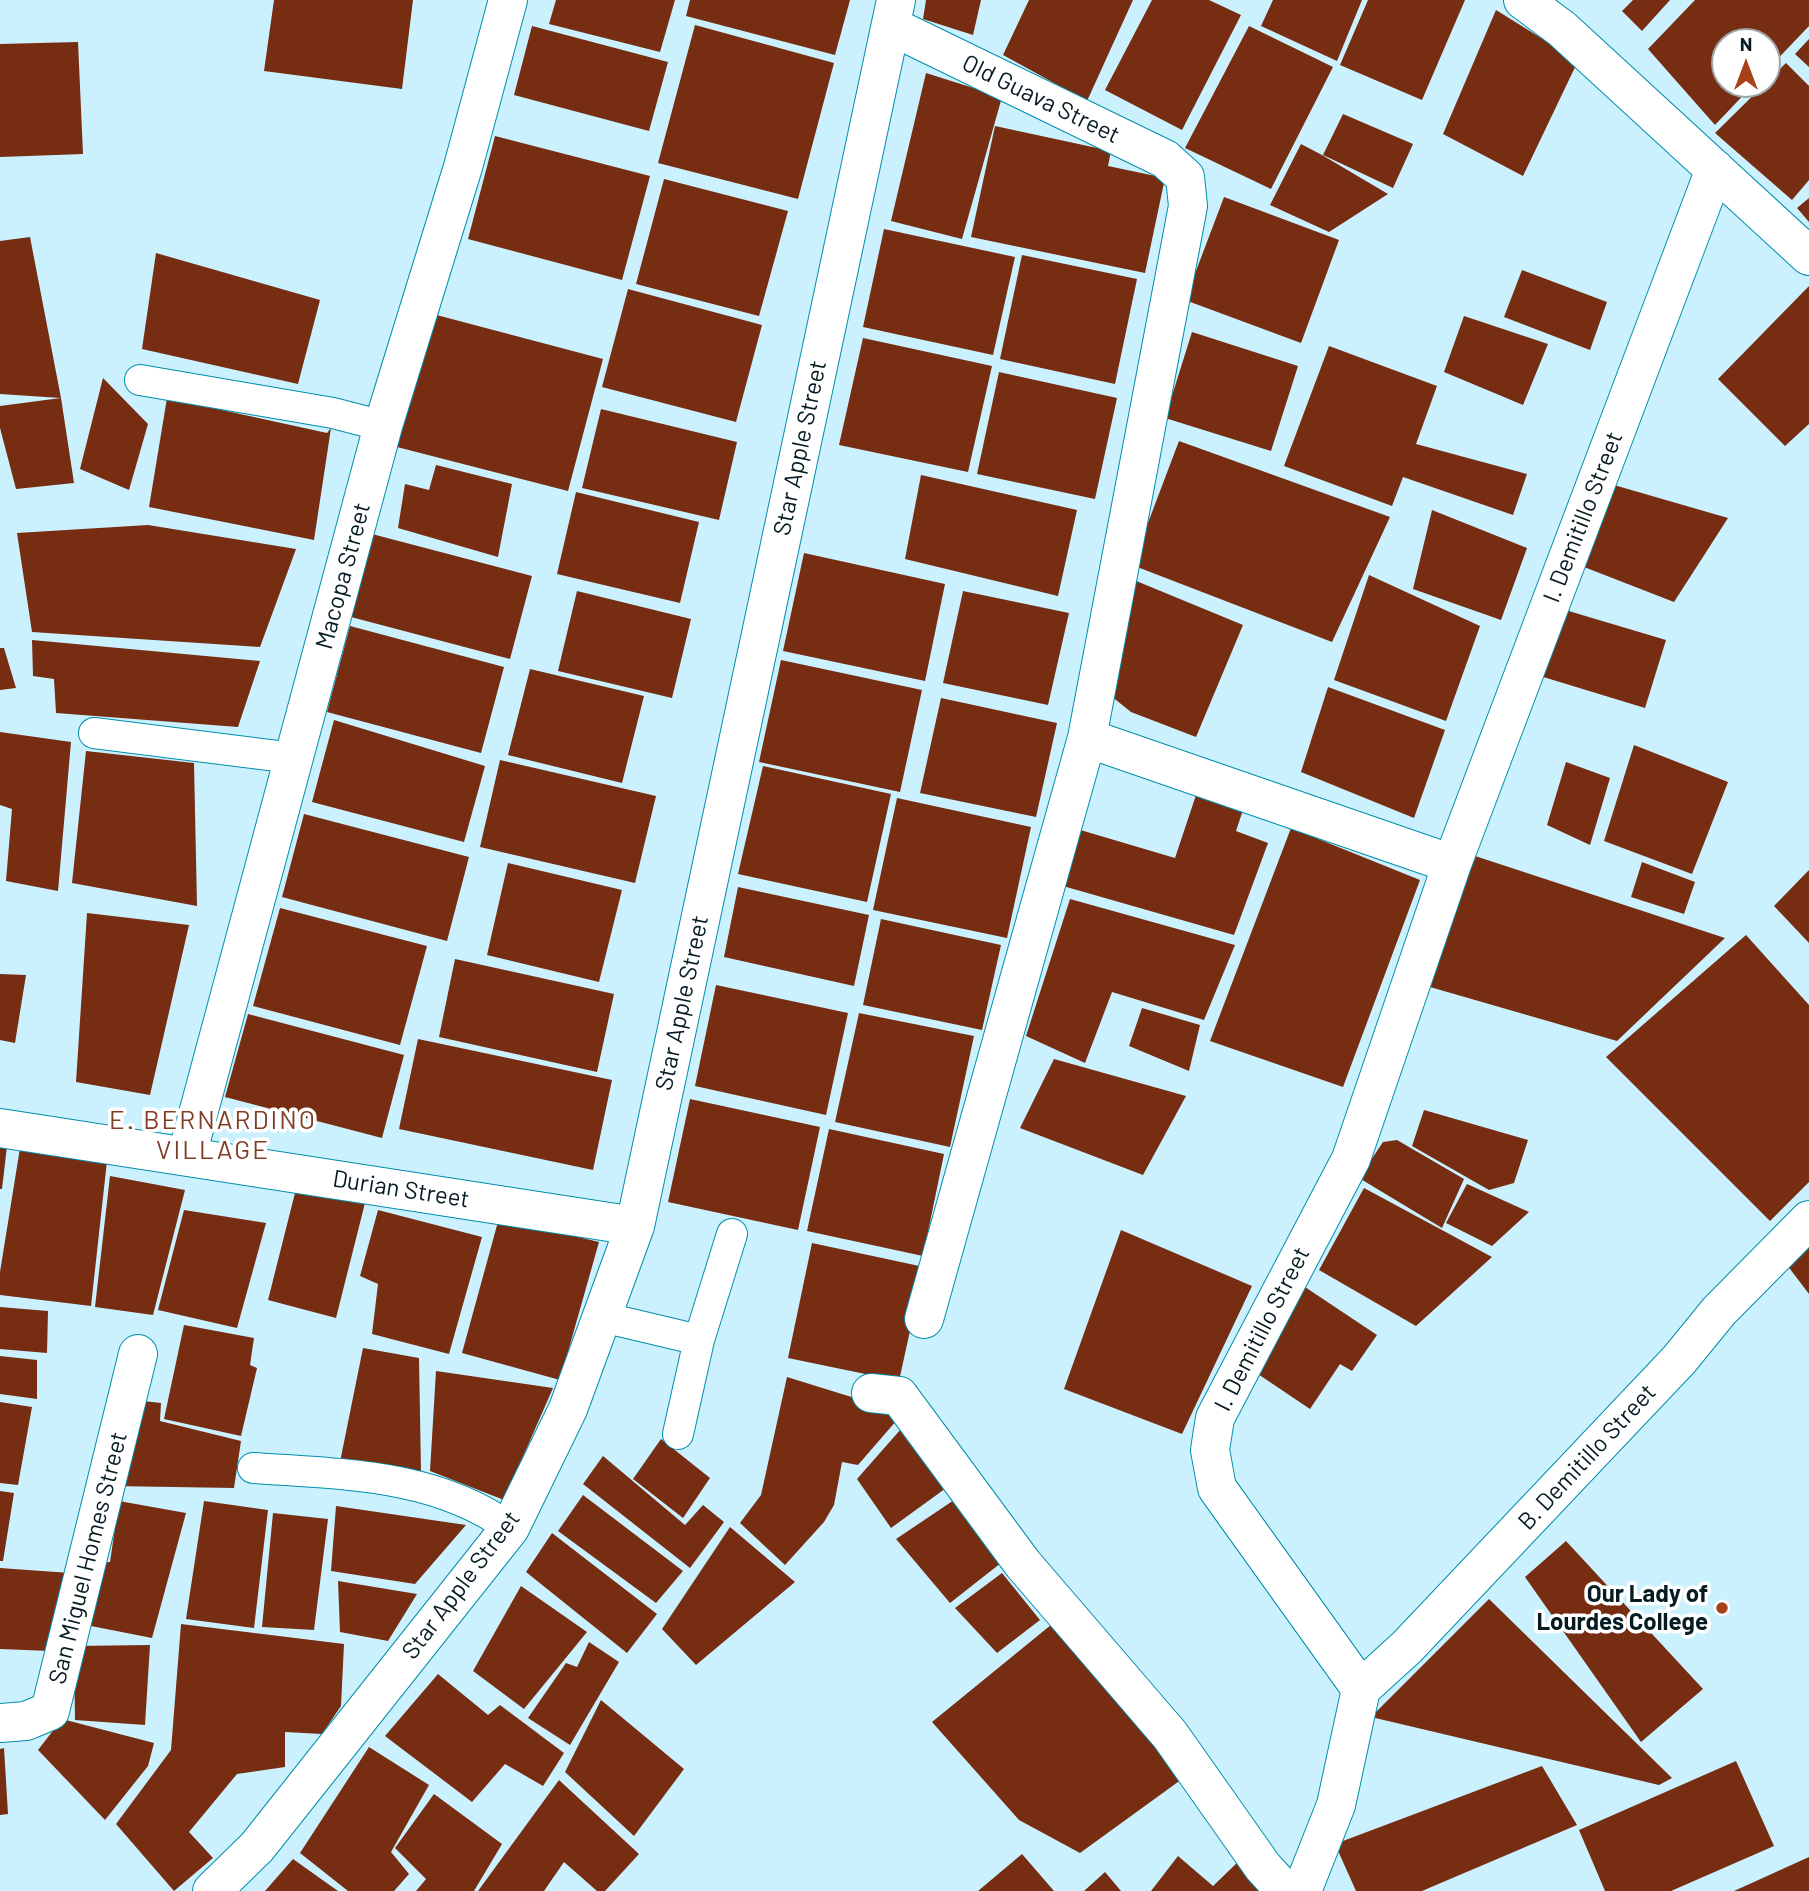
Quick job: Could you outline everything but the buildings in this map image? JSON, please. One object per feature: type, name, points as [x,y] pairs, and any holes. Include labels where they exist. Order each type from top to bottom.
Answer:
[{"type":"street","name":"Macopa Street","points":[[187,1155],[383,426],[463,166],[508,0]]},
{"type":"street","points":[[1523,0],[1562,29],[1809,256]]},
{"type":"street","name":"Old Guava Street","points":[[894,13],[1165,159],[1185,177],[1188,206],[1087,738]]},
{"type":"street","name":"Star Apple Street","points":[[212,1891],[257,1847],[510,1528],[568,1409],[602,1317],[635,1226],[726,788],[894,13]]},
{"type":"street","name":"I. Demitillo Street","points":[[1361,1689],[1217,1488],[1210,1450],[1215,1418],[1351,1159],[1452,864],[1715,169]]},
{"type":"street","points":[[924,1319],[1087,738],[1452,864]]},
{"type":"street","name":"Durian Street","points":[[0,1128],[635,1226]]},
{"type":"street","name":"B. Demitillo Street","points":[[1361,1689],[1407,1647],[1679,1360],[1719,1311],[1809,1220]]},
{"type":"street","name":"San Miguel Homes Street","points":[[0,1723],[26,1721],[50,1711],[138,1354]]},
{"type":"street","points":[[871,1393],[899,1396],[1023,1564],[1170,1735],[1263,1867],[1285,1891]]},
{"type":"street","points":[[1302,1891],[1336,1805],[1361,1689]]},
{"type":"lane","points":[[140,380],[333,413],[383,426]]},
{"type":"lane","points":[[94,733],[293,758]]},
{"type":"lane","points":[[678,1434],[698,1340],[732,1234]]},
{"type":"lane","points":[[602,1317],[698,1340]]},
{"type":"lane","points":[[253,1468],[341,1474],[425,1486],[484,1509],[510,1528]]},
{"type":"place","name":"Our Lady of Lourdes College","points":[[1722,1608]]},
{"type":"district","name":"E. BERNARDINO VILLAGE","points":[[213,1135]]}]
